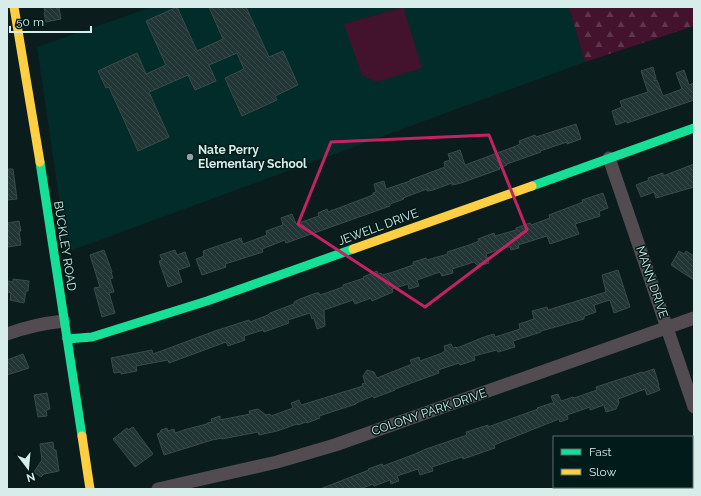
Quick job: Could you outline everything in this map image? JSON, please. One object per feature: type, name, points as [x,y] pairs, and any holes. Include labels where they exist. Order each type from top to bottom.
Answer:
[{"type":"street","name":"BUCKLEY ROAD","points":[[14,7],[38,150],[90,489]]},
{"type":"street","points":[[7,29],[17,25]]},
{"type":"street","name":"JEWELL DRIVE","points":[[67,339],[92,337],[207,300],[694,128]]},
{"type":"street","name":"MANN DRIVE","points":[[610,158],[694,407]]},
{"type":"street","name":"COLONY PARK DRIVE","points":[[158,489],[277,462],[335,445],[694,318]]},
{"type":"street","points":[[7,334],[24,328],[51,322],[64,322]]},
{"type":"highlighted area","points":[[489,135],[527,230],[425,307],[298,224],[331,142]]},
{"type":"shaded area","name":"Nate Perry Elementary School","points":[[152,7],[569,7],[585,62],[67,252],[37,47]]},
{"type":"green space","points":[[403,7],[422,68],[377,82],[362,75],[344,24]]},
{"type":"green space","points":[[569,7],[694,7],[694,26],[585,62]]},
{"type":"building","points":[[44,7],[59,7],[61,19],[46,22]]},
{"type":"building","points":[[177,7],[197,51],[223,39],[209,7],[246,7],[269,57],[283,51],[298,85],[275,96],[277,100],[242,116],[225,78],[244,69],[237,53],[209,65],[216,81],[195,90],[188,75],[149,92],[169,137],[138,151],[109,87],[106,88],[98,71],[137,53],[146,74],[166,65],[146,21]]},
{"type":"building","points":[[653,67],[656,78],[654,81],[657,80],[663,96],[682,89],[676,73],[684,70],[689,85],[694,83],[694,100],[627,123],[627,121],[616,125],[612,111],[622,107],[620,101],[648,92],[641,71]]},
{"type":"building","points":[[576,124],[581,139],[540,151],[541,152],[507,164],[499,168],[500,169],[461,183],[452,185],[452,183],[433,190],[427,191],[427,189],[403,198],[404,199],[390,204],[390,206],[286,243],[285,240],[262,249],[263,252],[225,264],[226,267],[202,275],[196,259],[204,256],[203,251],[241,238],[243,244],[267,235],[266,231],[283,225],[281,218],[292,214],[296,224],[319,216],[318,213],[327,209],[328,212],[373,195],[373,193],[376,192],[374,184],[384,181],[386,189],[445,167],[444,162],[450,160],[448,154],[460,150],[465,165],[516,146],[520,144],[519,141],[535,135],[536,137]]},
{"type":"building","points":[[694,164],[694,187],[656,198],[654,192],[641,197],[636,185],[649,180],[648,178],[663,173],[663,176]]},
{"type":"building","points":[[7,169],[13,169],[17,199],[7,200]]},
{"type":"building","points":[[603,193],[608,208],[599,212],[600,216],[575,224],[579,234],[550,244],[547,236],[518,245],[519,248],[511,250],[510,247],[508,247],[486,254],[489,263],[478,266],[474,262],[452,269],[453,273],[442,276],[440,272],[417,280],[419,286],[409,289],[408,284],[392,289],[393,292],[372,301],[371,298],[355,304],[353,300],[324,310],[325,326],[317,329],[314,318],[312,319],[310,313],[288,320],[289,323],[264,332],[263,330],[244,336],[245,340],[228,346],[226,342],[169,363],[168,360],[136,366],[137,371],[121,374],[121,372],[114,373],[111,358],[152,350],[153,354],[215,331],[249,320],[250,322],[294,304],[294,302],[300,299],[316,293],[319,293],[320,295],[343,287],[343,285],[364,278],[363,277],[377,271],[378,274],[381,273],[382,275],[390,273],[413,265],[413,262],[448,254],[447,252],[479,241],[478,239],[494,233],[495,236],[516,230],[516,228],[530,223],[531,225],[550,218],[549,215],[583,202],[582,200]]},
{"type":"building","points":[[19,221],[21,245],[7,247],[7,223]]},
{"type":"building","points":[[104,250],[112,272],[113,278],[110,279],[114,292],[109,293],[115,313],[102,317],[94,288],[100,287],[90,255]]},
{"type":"building","points":[[175,250],[177,255],[185,252],[190,266],[178,270],[182,282],[168,287],[159,261],[162,260],[160,255]]},
{"type":"building","points":[[679,251],[684,254],[686,251],[694,256],[694,280],[671,265]]},
{"type":"building","points":[[618,270],[630,307],[614,313],[610,300],[594,305],[596,312],[585,316],[584,319],[541,331],[513,341],[515,347],[498,352],[497,350],[474,356],[475,360],[460,365],[459,363],[438,370],[439,373],[374,398],[373,396],[356,404],[319,416],[320,418],[307,423],[297,424],[259,435],[258,432],[212,440],[164,455],[157,434],[160,433],[161,430],[167,428],[168,431],[174,429],[175,433],[207,424],[212,422],[211,419],[220,416],[220,420],[250,414],[249,411],[258,409],[266,415],[270,414],[271,416],[293,408],[291,403],[299,400],[301,405],[363,386],[362,384],[365,383],[363,376],[367,370],[374,372],[377,378],[412,364],[410,360],[419,357],[420,361],[442,353],[445,351],[444,346],[451,344],[453,348],[457,348],[484,337],[494,334],[495,337],[520,329],[519,324],[534,319],[532,311],[547,307],[548,310],[606,292],[602,275]]},
{"type":"building","points":[[13,279],[29,281],[28,291],[26,291],[24,303],[10,300],[11,293],[7,292],[8,281],[13,282]]},
{"type":"building","points":[[23,354],[29,368],[7,375],[7,360]]},
{"type":"building","points":[[654,369],[660,390],[647,395],[645,389],[618,399],[619,403],[616,409],[606,412],[604,405],[590,410],[590,407],[567,415],[568,419],[560,422],[559,419],[494,445],[495,448],[463,459],[462,457],[432,467],[433,471],[420,475],[418,469],[397,476],[399,481],[391,484],[390,480],[360,489],[320,489],[369,470],[368,469],[382,464],[383,466],[467,435],[466,432],[488,425],[488,427],[538,409],[537,408],[552,403],[554,404],[551,396],[558,394],[561,401],[574,398],[597,390],[596,387]]},
{"type":"building","points":[[47,393],[50,409],[46,410],[47,416],[38,417],[34,395]]},
{"type":"building","points":[[133,427],[153,454],[135,467],[113,439],[127,428],[128,430]]},
{"type":"building","points":[[53,442],[54,450],[56,450],[59,471],[44,474],[41,477],[34,472],[42,460],[40,444]]},
{"type":"traffic: fast","points":[[532,186],[694,128]]},
{"type":"traffic: fast","points":[[40,162],[82,436]]},
{"type":"traffic: fast","points":[[67,339],[92,337],[207,301],[353,249]]},
{"type":"traffic: slow","points":[[14,7],[40,162]]},
{"type":"traffic: slow","points":[[353,249],[532,186]]},
{"type":"traffic: slow","points":[[82,436],[90,489]]},
{"type":"place","name":"Nate Perry Elementary School","points":[[190,157]]}]
